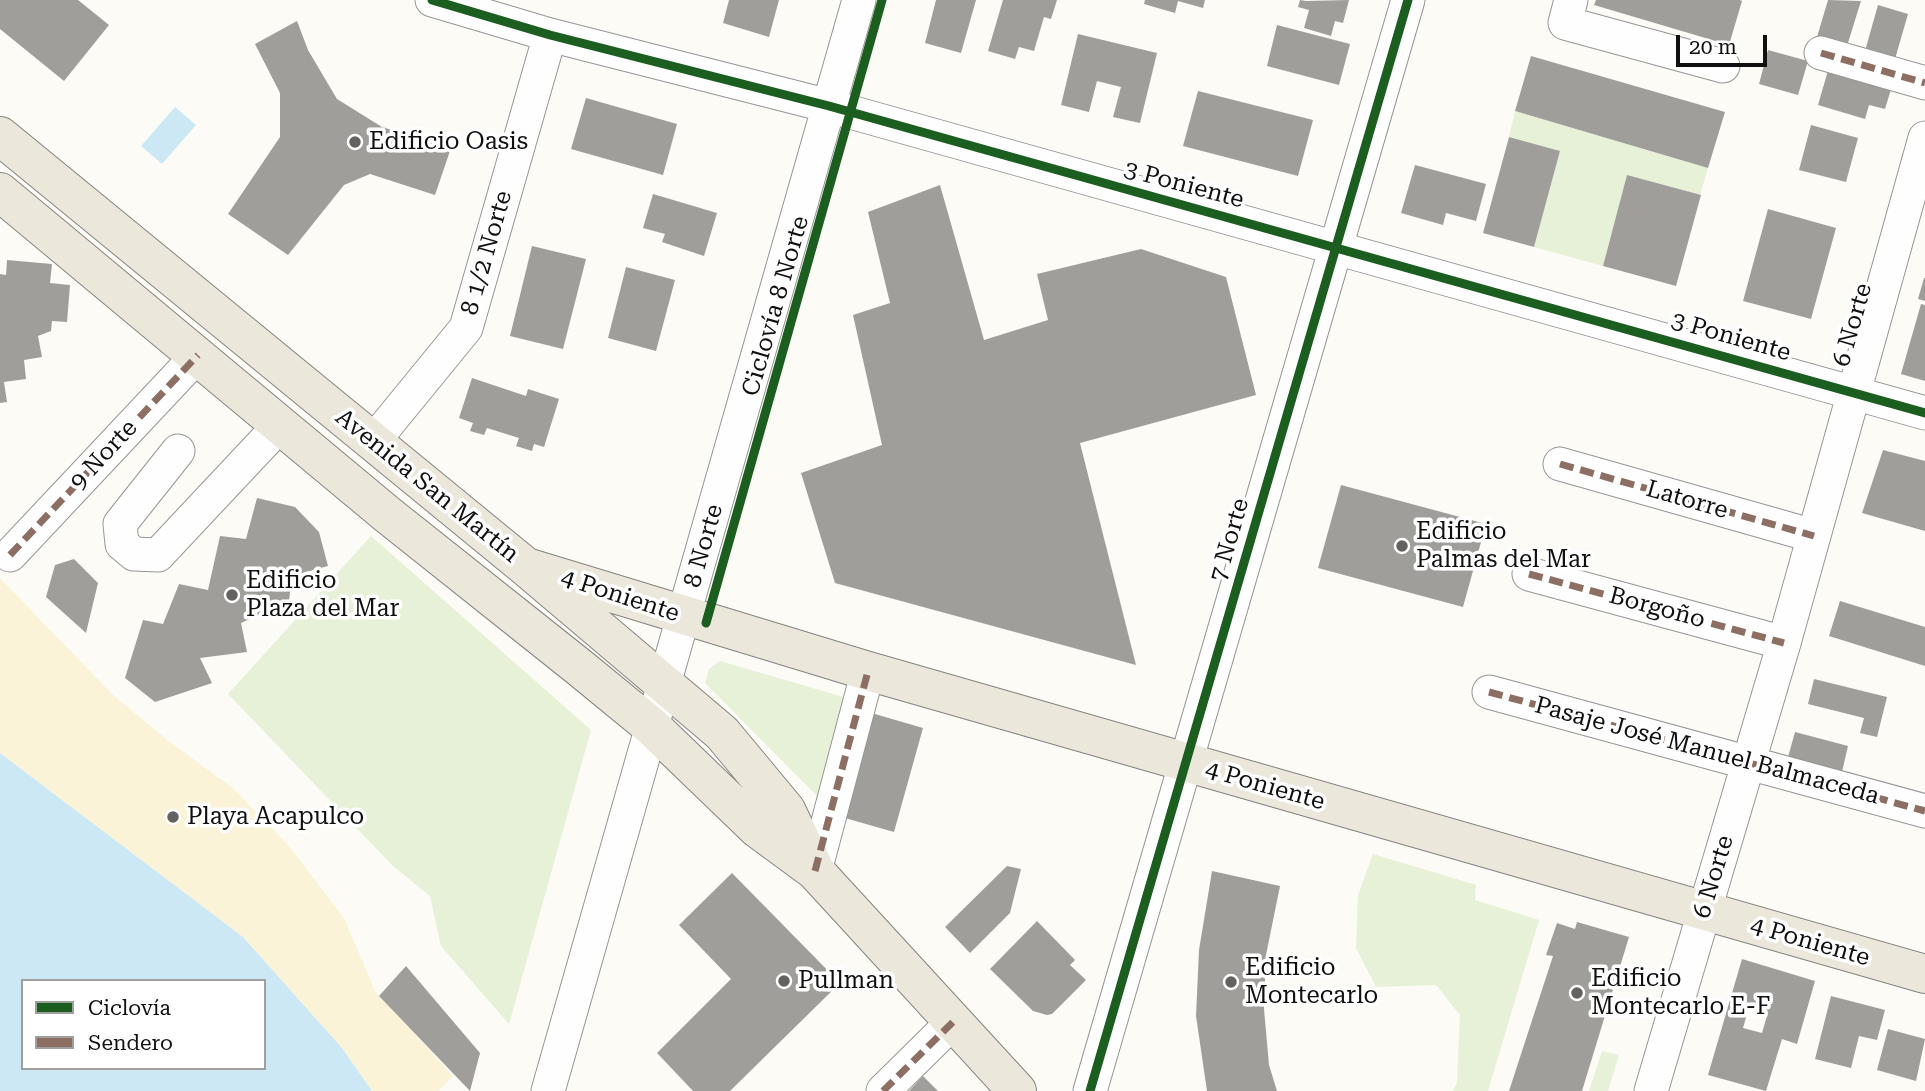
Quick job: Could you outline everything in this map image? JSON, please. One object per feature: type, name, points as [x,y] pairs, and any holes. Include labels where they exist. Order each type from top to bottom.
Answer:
[{"type":"main road","name":"Avenida San Martín","points":[[0,136],[526,567],[722,733],[786,810],[815,871]]},
{"type":"main road","name":"Avenida San Martín","points":[[0,192],[388,515],[651,726],[758,829],[815,871],[1017,1091]]},
{"type":"main road","name":"4 Poniente","points":[[526,567],[868,671],[1925,974]]},
{"type":"street","name":"3 Poniente","points":[[432,0],[550,35],[829,106],[1925,413]]},
{"type":"street","name":"8 Norte","points":[[548,1091],[859,0]]},
{"type":"street","name":"7 Norte","points":[[1090,1091],[1408,0]]},
{"type":"street","points":[[1571,0],[1565,23],[1723,66]]},
{"type":"street","name":"8 1/2 Norte","points":[[372,443],[466,328],[550,35]]},
{"type":"street","points":[[1821,53],[1925,83]]},
{"type":"street","name":"6 Norte","points":[[1651,1091],[1784,643],[1854,392],[1917,197],[1925,138]]},
{"type":"street","name":"9 Norte","points":[[10,555],[198,355]]},
{"type":"street","points":[[178,452],[120,524],[122,544],[134,554],[158,555],[281,424]]},
{"type":"street","name":"Latorre","points":[[1560,464],[1814,536]]},
{"type":"street","name":"Borgoño","points":[[1530,574],[1784,643]]},
{"type":"street","points":[[815,871],[868,671]]},
{"type":"street","name":"Pasaje José Manuel Balmaceda","points":[[1489,692],[1925,811]]},
{"type":"street","points":[[883,1091],[954,1021]]},
{"type":"green space","points":[[1515,111],[1708,168],[1700,195],[1627,176],[1603,266],[1534,247],[1560,151],[1509,137]]},
{"type":"green space","points":[[371,536],[591,730],[509,1024],[441,946],[430,896],[393,866],[228,694]]},
{"type":"green space","points":[[720,661],[847,698],[817,796],[705,683],[709,669]]},
{"type":"green space","points":[[1373,854],[1476,885],[1475,900],[1539,920],[1488,1091],[1453,1091],[1457,1082],[1460,1015],[1436,985],[1376,987],[1356,948],[1358,895]]},
{"type":"green space","points":[[1602,1051],[1619,1055],[1608,1091],[1589,1091]]},
{"type":"sand","name":"Playa Acapulco","points":[[0,578],[112,694],[170,742],[234,789],[288,845],[344,918],[375,991],[453,1076],[438,1091],[372,1091],[342,1048],[243,937],[0,753]]},
{"type":"water","points":[[175,107],[196,125],[162,164],[141,146]]},
{"type":"water","points":[[0,753],[243,937],[342,1048],[372,1091],[0,1091]]},
{"type":"building","points":[[0,0],[78,0],[109,25],[64,81],[0,29]]},
{"type":"building","points":[[729,0],[779,0],[769,37],[723,23]]},
{"type":"building","points":[[936,0],[976,0],[961,53],[925,43]]},
{"type":"building","points":[[1003,0],[1057,0],[1051,19],[1044,17],[1034,51],[1019,47],[1015,59],[988,51]]},
{"type":"building","points":[[1145,0],[1205,0],[1203,8],[1178,1],[1175,13],[1144,4]]},
{"type":"building","points":[[1300,0],[1349,0],[1343,23],[1335,21],[1331,36],[1304,28],[1309,10],[1298,7]]},
{"type":"building","points":[[1596,0],[1742,1],[1729,45],[1594,5]]},
{"type":"building","points":[[1828,0],[1861,1],[1847,46],[1817,37]]},
{"type":"building","points":[[1878,5],[1908,14],[1895,59],[1865,51]]},
{"type":"building","name":"Edificio Oasis","points":[[297,21],[308,50],[337,99],[382,127],[451,148],[435,195],[370,174],[344,185],[288,255],[228,214],[280,137],[280,93],[255,44]]},
{"type":"building","points":[[1277,25],[1350,44],[1339,85],[1267,66]]},
{"type":"building","points":[[1078,34],[1157,53],[1140,123],[1113,117],[1121,87],[1097,81],[1089,112],[1061,105]]},
{"type":"building","points":[[1768,50],[1808,61],[1798,95],[1759,84]]},
{"type":"building","points":[[1531,56],[1725,112],[1708,168],[1515,111]]},
{"type":"building","points":[[1829,67],[1892,86],[1885,109],[1869,105],[1865,119],[1818,105]]},
{"type":"building","points":[[1198,91],[1313,120],[1298,176],[1183,146]]},
{"type":"building","points":[[586,98],[677,124],[663,175],[571,149]]},
{"type":"building","points":[[1811,125],[1858,138],[1846,182],[1799,170]]},
{"type":"building","points":[[1509,137],[1560,151],[1534,247],[1483,233]]},
{"type":"building","points":[[1415,165],[1486,184],[1476,221],[1446,213],[1443,225],[1401,213]]},
{"type":"building","points":[[1627,175],[1701,195],[1676,286],[1603,266]]},
{"type":"building","points":[[940,185],[984,340],[1048,320],[1037,274],[1141,249],[1226,277],[1256,395],[1080,443],[1136,665],[835,583],[801,473],[882,445],[853,315],[890,303],[868,212]]},
{"type":"building","points":[[653,194],[717,213],[704,256],[662,242],[665,234],[643,228]]},
{"type":"building","points":[[1768,209],[1836,228],[1811,319],[1743,301]]},
{"type":"building","points":[[532,246],[586,259],[563,349],[510,336]]},
{"type":"building","points":[[7,260],[52,264],[50,283],[70,285],[67,322],[52,321],[51,331],[38,336],[42,357],[24,360],[26,379],[4,382],[7,402],[0,403],[0,274],[6,275]]},
{"type":"building","points":[[626,267],[675,280],[656,351],[608,338]]},
{"type":"building","points":[[1925,278],[1925,301],[1918,299]]},
{"type":"building","points":[[1921,304],[1925,305],[1925,381],[1901,374]]},
{"type":"building","points":[[472,378],[526,396],[528,389],[559,399],[544,447],[534,444],[532,451],[516,446],[519,438],[487,428],[484,435],[470,431],[473,423],[459,418]]},
{"type":"building","points":[[1883,450],[1925,461],[1925,531],[1862,513]]},
{"type":"building","name":"Edificio Palmas del Mar","points":[[1341,485],[1486,524],[1463,607],[1318,568]]},
{"type":"building","name":"Edificio Plaza del Mar","points":[[257,498],[295,507],[319,532],[328,566],[292,576],[289,601],[241,623],[247,652],[200,658],[212,683],[155,702],[125,678],[143,620],[163,624],[179,584],[208,590],[220,536],[246,539]]},
{"type":"building","points":[[74,559],[98,583],[86,633],[46,597],[55,565]]},
{"type":"building","points":[[1840,601],[1925,627],[1925,666],[1829,636]]},
{"type":"building","points":[[1814,679],[1887,697],[1877,737],[1860,733],[1864,718],[1808,704]]},
{"type":"building","points":[[868,712],[923,728],[894,832],[838,816]]},
{"type":"building","points":[[1795,732],[1848,746],[1842,772],[1788,757]]},
{"type":"building","points":[[1007,866],[1021,869],[1010,913],[970,953],[945,927]]},
{"type":"building","name":"Edificio Montecarlo","points":[[1212,871],[1280,886],[1266,955],[1264,1009],[1269,1065],[1277,1091],[1207,1091],[1196,1016],[1199,950]]},
{"type":"building","name":"Pullman","points":[[732,873],[840,983],[730,1091],[693,1091],[657,1053],[731,979],[679,925]]},
{"type":"building","points":[[1037,921],[1075,960],[1070,965],[1086,980],[1052,1014],[1047,1015],[1033,1011],[990,969]]},
{"type":"building","name":"Edificio Montecarlo E-F","points":[[1577,922],[1629,937],[1582,1091],[1509,1091],[1553,956],[1546,955],[1557,923],[1575,929]]},
{"type":"building","points":[[1742,959],[1815,981],[1797,1044],[1782,1039],[1766,1091],[1708,1075]],"holes":[[[1749,1007],[1768,1012],[1762,1033],[1743,1028]]]},
{"type":"building","points":[[406,966],[480,1053],[470,1091],[379,996]]},
{"type":"building","points":[[1831,996],[1885,1010],[1877,1040],[1859,1036],[1851,1068],[1815,1059]]},
{"type":"building","points":[[1888,1029],[1925,1039],[1916,1081],[1877,1070]]},
{"type":"building","points":[[923,1076],[938,1091],[909,1091]]},
{"type":"marked path","points":[[1821,53],[1925,83]]},
{"type":"marked path","points":[[10,555],[198,355]]},
{"type":"marked path","points":[[1560,464],[1814,536]]},
{"type":"marked path","points":[[1529,574],[1784,643]]},
{"type":"marked path","points":[[815,871],[868,671]]},
{"type":"marked path","points":[[1489,692],[1925,811]]},
{"type":"marked path","points":[[883,1091],[954,1021]]},
{"type":"cycle path","points":[[432,0],[550,35],[829,106],[1925,413]]},
{"type":"cycle path","name":"Ciclovía 8 Norte","points":[[706,623],[882,0]]},
{"type":"cycle path","points":[[1090,1091],[1408,0]]},
{"type":"place","name":"Edificio Oasis","points":[[355,142]]},
{"type":"place","name":"Edificio Palmas del Mar","points":[[1402,546]]},
{"type":"place","name":"Edificio Plaza del Mar","points":[[232,595]]},
{"type":"place","name":"Playa Acapulco","points":[[173,817]]},
{"type":"place","name":"Pullman","points":[[784,981]]},
{"type":"place","name":"Edificio Montecarlo","points":[[1231,982]]},
{"type":"place","name":"Edificio Montecarlo E-F","points":[[1577,993]]}]
